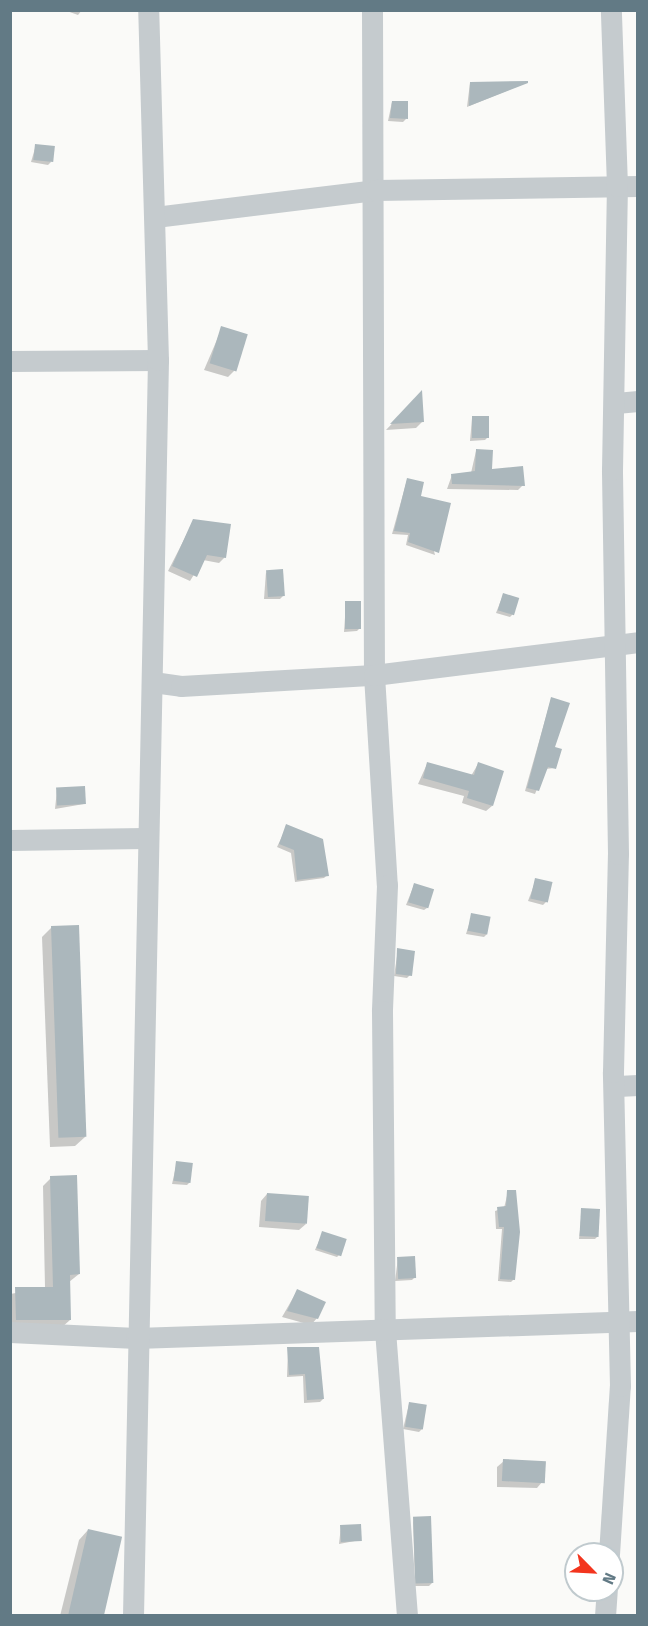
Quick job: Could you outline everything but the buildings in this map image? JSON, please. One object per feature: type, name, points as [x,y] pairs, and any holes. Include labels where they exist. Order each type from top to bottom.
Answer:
[{"type":"street","points":[[133,1616],[144,838],[153,682],[158,360],[148,10]]},
{"type":"street","points":[[372,10],[376,190],[374,675],[387,885],[382,1011],[385,1330],[406,1616]]},
{"type":"street","points":[[610,10],[627,186],[627,402],[614,646],[628,853],[613,1072],[627,1086],[628,1322],[620,1386],[610,1542]]},
{"type":"street","points":[[155,217],[376,190],[627,186]]},
{"type":"street","points":[[10,361],[158,360]]},
{"type":"street","points":[[153,682],[181,686],[374,675],[638,642]]},
{"type":"street","points":[[10,840],[144,838]]},
{"type":"street","points":[[10,1332],[136,1338],[628,1322]]}]
